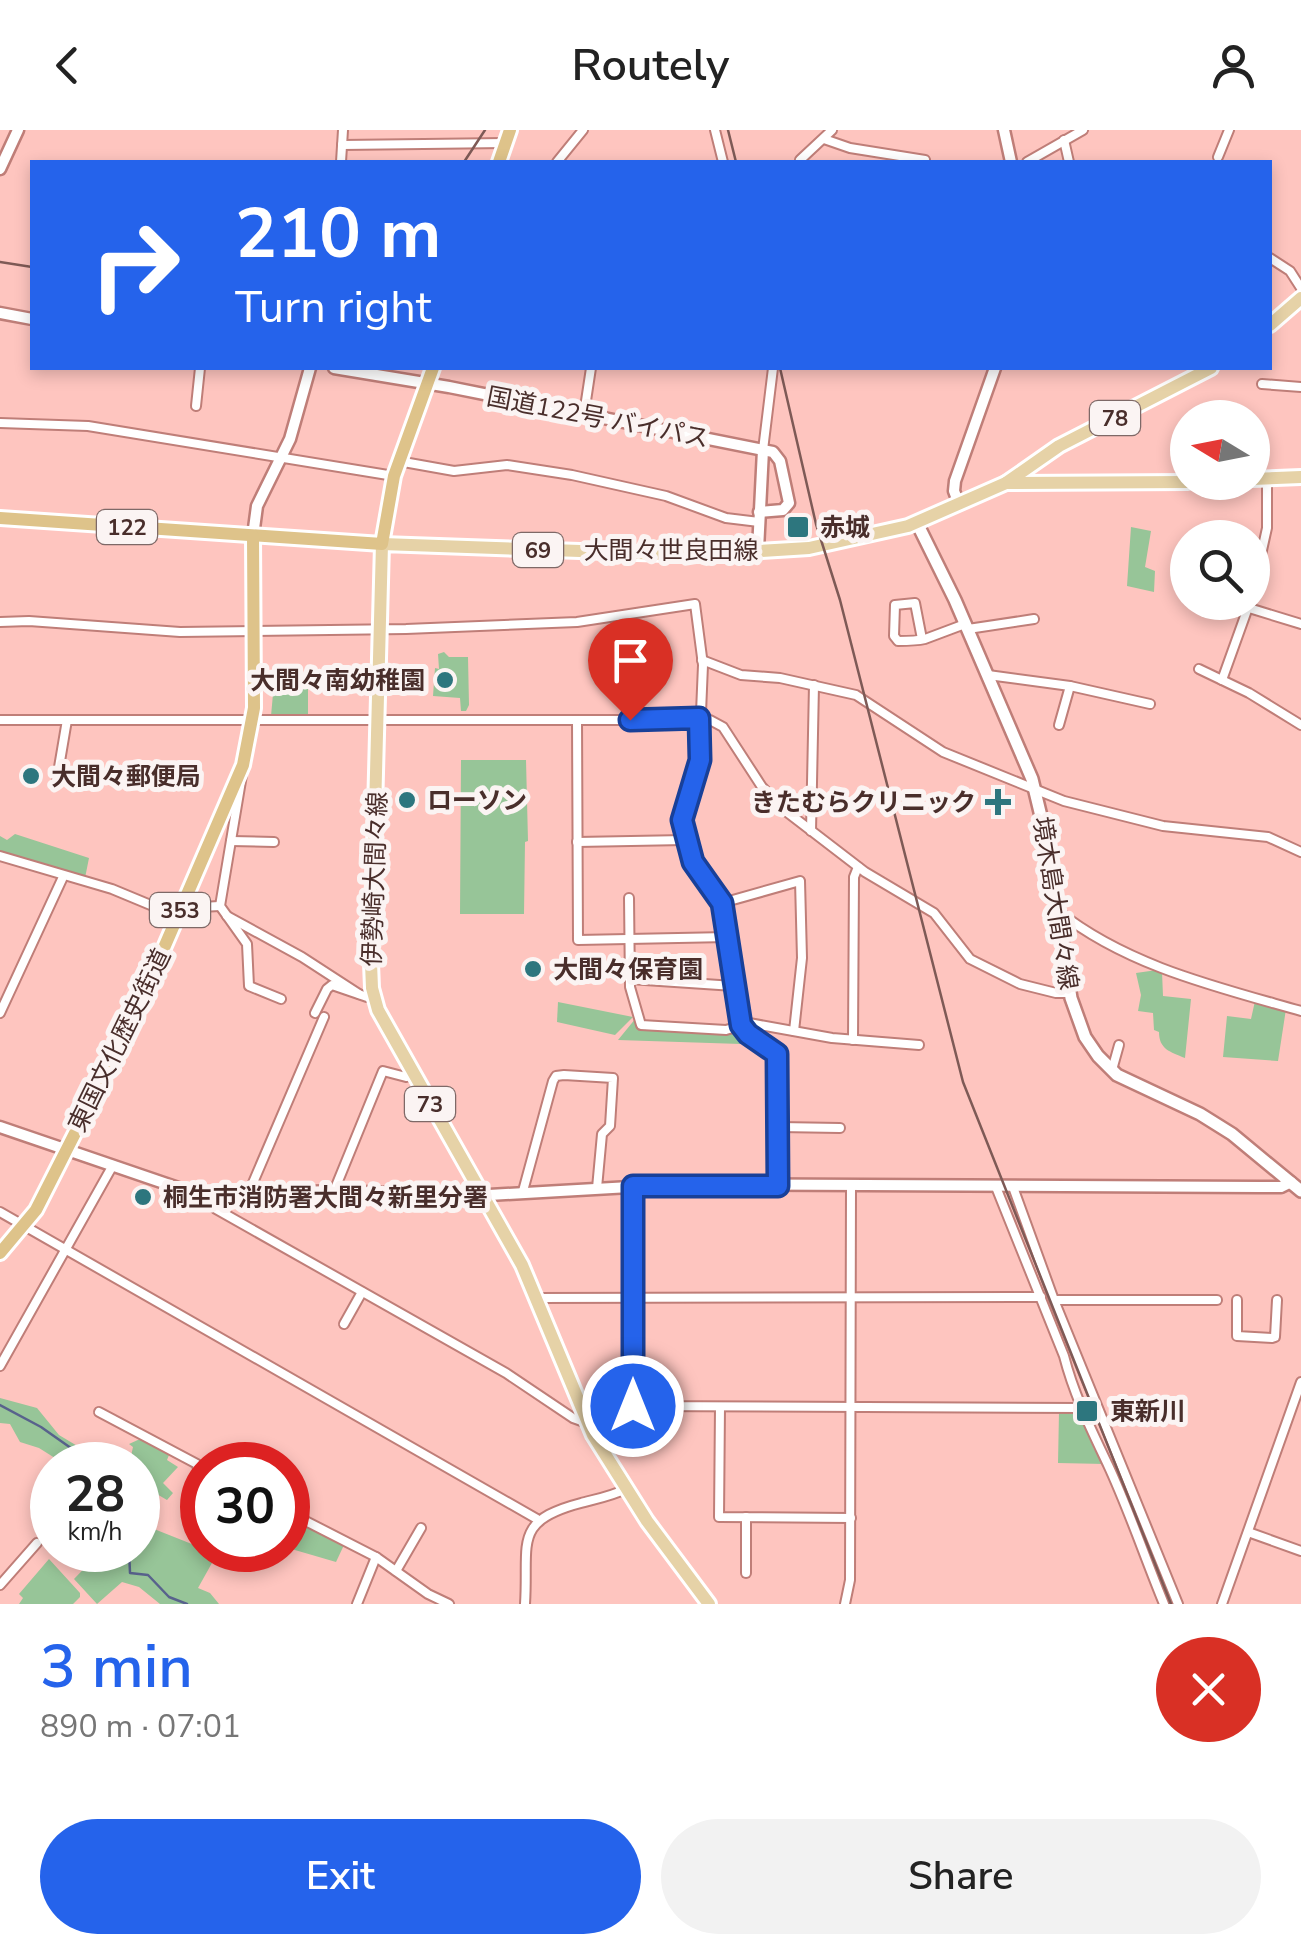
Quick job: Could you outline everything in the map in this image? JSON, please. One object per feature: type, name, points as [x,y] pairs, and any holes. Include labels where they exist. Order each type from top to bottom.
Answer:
[{"type":"highway","points":[[500,160],[508,136]]},
{"type":"highway","points":[[382,544],[398,462],[432,370]]},
{"type":"highway","name":"122","points":[[0,518],[382,544]]},
{"type":"highway","name":"東国文化歴史街道","points":[[0,1254],[24,1227],[135,1015],[240,771],[253,719],[253,536]]},
{"type":"main road","points":[[1272,324],[1301,298]]},
{"type":"main road","name":"78","points":[[1006,483],[1059,446],[1206,370]]},
{"type":"main road","points":[[1270,479],[1301,477]]},
{"type":"main road","name":"大間々世良田線","points":[[382,544],[653,554],[818,547],[917,522],[1006,483],[1170,482]]},
{"type":"main road","name":"境木島大間々線","points":[[917,522],[1035,787],[1080,1030],[1092,1050],[1112,1070],[1232,1134],[1296,1187]]},
{"type":"main road","name":"伊勢崎大間々線","points":[[382,544],[380,718],[371,963],[366,995],[514,1251],[587,1423],[626,1488],[709,1604]]},
{"type":"street","points":[[2,161],[18,130]]},
{"type":"street","points":[[341,160],[344,130]]},
{"type":"street","points":[[559,160],[583,130]]},
{"type":"street","points":[[716,130],[723,160]]},
{"type":"street","points":[[800,160],[832,130]]},
{"type":"street","points":[[1004,130],[1011,160]]},
{"type":"street","points":[[1030,160],[1083,130]]},
{"type":"street","points":[[1218,157],[1229,130]]},
{"type":"street","points":[[342,145],[508,136]]},
{"type":"street","points":[[824,139],[850,148],[924,160]]},
{"type":"street","points":[[1064,140],[1069,160]]},
{"type":"street","points":[[1272,259],[1290,271],[1301,288]]},
{"type":"street","points":[[0,313],[30,318]]},
{"type":"street","points":[[196,406],[200,370]]},
{"type":"street","points":[[253,536],[260,498],[295,426],[309,370]]},
{"type":"street","name":"国道122号 バイパス","points":[[347,370],[763,450]]},
{"type":"street","points":[[584,414],[590,370]]},
{"type":"street","points":[[758,550],[763,450],[773,370]]},
{"type":"street","points":[[959,504],[954,484],[994,370]]},
{"type":"street","points":[[1262,384],[1301,387]]},
{"type":"street","points":[[0,423],[88,426],[394,476]]},
{"type":"street","points":[[398,462],[454,470],[507,465],[590,478],[666,496],[726,518],[759,517],[786,509],[789,503],[779,457],[763,450]]},
{"type":"street","points":[[922,639],[915,603],[896,605],[898,641],[922,639],[967,627],[1034,620]]},
{"type":"street","points":[[0,622],[29,620],[153,631],[381,629],[577,622],[694,604],[702,660],[700,760],[682,815],[685,840],[696,866],[722,903],[741,1025],[778,1055],[778,1186]]},
{"type":"street","points":[[1270,613],[1301,624]]},
{"type":"street","points":[[1222,680],[1245,620]]},
{"type":"street","points":[[702,660],[741,675],[856,695],[942,752],[1064,801],[1197,831],[1268,837],[1301,852]]},
{"type":"street","points":[[1199,669],[1301,725]]},
{"type":"street","points":[[988,675],[1070,686],[1150,704]]},
{"type":"street","points":[[811,831],[814,685]]},
{"type":"street","points":[[1059,726],[1070,686]]},
{"type":"street","points":[[0,720],[699,718],[723,726],[762,787],[783,809],[858,867],[934,912],[967,956],[1020,984],[1071,993]]},
{"type":"street","points":[[56,779],[66,720]]},
{"type":"street","points":[[577,720],[578,940],[728,937]]},
{"type":"street","points":[[240,771],[242,782],[221,911],[247,944],[249,986],[281,999]]},
{"type":"street","points":[[577,842],[685,840]]},
{"type":"street","points":[[230,841],[274,842]]},
{"type":"street","points":[[0,856],[178,912],[221,911],[366,995]]},
{"type":"street","points":[[853,1040],[854,877],[858,867]]},
{"type":"street","points":[[0,1013],[63,877]]},
{"type":"street","points":[[722,903],[800,881],[802,958],[794,1031]]},
{"type":"street","points":[[629,898],[630,979],[643,1025],[726,1030],[741,1025],[853,1040],[919,1044]]},
{"type":"street","points":[[1058,911],[1108,943],[1162,968],[1301,1011]]},
{"type":"street","points":[[630,979],[734,986]]},
{"type":"street","points":[[249,1192],[330,986],[366,995]]},
{"type":"street","points":[[1112,1070],[1119,1046]]},
{"type":"street","points":[[334,1191],[383,1070],[414,1076]]},
{"type":"street","points":[[523,1191],[552,1081],[564,1074],[613,1078],[610,1126],[602,1134],[597,1188]]},
{"type":"street","points":[[0,1127],[202,1196],[216,1209],[506,1372],[573,1418],[587,1423]]},
{"type":"street","points":[[779,1127],[840,1128]]},
{"type":"street","points":[[0,1366],[113,1165]]},
{"type":"street","points":[[202,1196],[334,1191],[481,1195],[633,1186],[1296,1187]]},
{"type":"street","points":[[633,1186],[633,1406],[1081,1408]]},
{"type":"street","points":[[845,1604],[850,1580],[851,1518],[851,1186]]},
{"type":"street","points":[[996,1187],[1081,1408],[1164,1604]]},
{"type":"street","points":[[1013,1187],[1054,1300],[1178,1604]]},
{"type":"street","points":[[0,1212],[538,1519]]},
{"type":"street","points":[[344,1324],[362,1292]]},
{"type":"street","points":[[536,1298],[1040,1297]]},
{"type":"street","points":[[1054,1300],[1217,1300]]},
{"type":"street","points":[[1237,1300],[1237,1336],[1256,1338],[1275,1336],[1276,1300]]},
{"type":"street","points":[[1222,1604],[1301,1382]]},
{"type":"street","points":[[720,1407],[718,1517],[851,1518]]},
{"type":"street","points":[[99,1412],[180,1455]]},
{"type":"street","points":[[525,1604],[528,1542],[538,1519],[626,1488]]},
{"type":"street","points":[[746,1517],[746,1573]]},
{"type":"street","points":[[310,1523],[376,1557],[449,1604]]},
{"type":"street","points":[[396,1571],[421,1528]]},
{"type":"street","points":[[1248,1532],[1301,1551]]},
{"type":"street","points":[[0,1585],[30,1551]]},
{"type":"street","points":[[357,1604],[376,1557]]},
{"type":"street","points":[[421,1604],[428,1594]]},
{"type":"green space","points":[[1131,527],[1151,531],[1145,567],[1155,571],[1154,592],[1127,586]]},
{"type":"green space","points":[[444,652],[449,657],[468,657],[466,711],[461,711],[460,698],[433,696],[438,654]]},
{"type":"green space","points":[[287,672],[308,675],[308,716],[271,716],[274,683],[285,678]]},
{"type":"green space","points":[[461,760],[526,760],[528,841],[524,914],[460,914]]},
{"type":"green space","points":[[15,834],[89,858],[85,878],[0,852],[0,836],[7,840]]},
{"type":"green space","points":[[1162,972],[1163,996],[1191,999],[1185,1058],[1163,1046],[1159,1032],[1154,1030],[1153,1013],[1138,1011],[1141,995],[1136,973]]},
{"type":"green space","points":[[1255,1001],[1286,1009],[1278,1061],[1223,1057],[1227,1016],[1251,1019]]},
{"type":"green space","points":[[558,1002],[633,1017],[615,1035],[557,1022]]},
{"type":"green space","points":[[636,1018],[638,1027],[733,1031],[744,1039],[741,1044],[618,1040]]},
{"type":"green space","points":[[0,1398],[37,1408],[59,1435],[71,1442],[30,1442],[30,1445],[20,1442],[10,1424],[0,1423]]},
{"type":"green space","points":[[1059,1412],[1080,1415],[1105,1464],[1058,1463]]},
{"type":"green space","points":[[160,1450],[178,1467],[163,1483],[173,1493],[167,1500],[160,1496]]},
{"type":"green space","points":[[310,1529],[344,1545],[336,1562],[310,1554]]},
{"type":"green space","points":[[160,1531],[180,1539],[180,1572],[207,1572],[198,1588],[210,1593],[219,1604],[160,1604],[139,1587],[122,1582],[97,1604],[74,1579],[81,1572],[160,1572]]},
{"type":"green space","points":[[38,1572],[61,1572],[80,1597],[73,1604],[19,1604],[23,1598],[19,1594]]},
{"type":"waterway","points":[[0,1405],[62,1442]]},
{"type":"waterway","points":[[130,1572],[148,1575],[169,1597],[187,1604]]},
{"type":"railway","points":[[465,160],[485,130]]},
{"type":"railway","points":[[728,130],[736,160]]},
{"type":"railway","points":[[0,262],[30,267]]},
{"type":"railway","points":[[780,370],[816,524],[840,600],[963,1082],[1171,1604]]},
{"type":"place","name":"赤城","points":[[798,527]]},
{"type":"place","name":"大間々南幼稚園","points":[[445,680]]},
{"type":"place","name":"大間々郵便局","points":[[31,776]]},
{"type":"place","name":"ローソン","points":[[407,800]]},
{"type":"place","name":"きたむらクリニック","points":[[998,802]]},
{"type":"place","name":"大間々保育園","points":[[533,969]]},
{"type":"place","name":"桐生市消防署大間々新里分署","points":[[143,1197]]},
{"type":"place","name":"東新川","points":[[1087,1411]]},
{"type":"route","points":[[630,720],[699,718],[700,760],[682,815],[685,840],[696,866],[722,903],[741,1025],[777,1054],[780,1076],[778,1186],[633,1186],[633,1406]]}]
